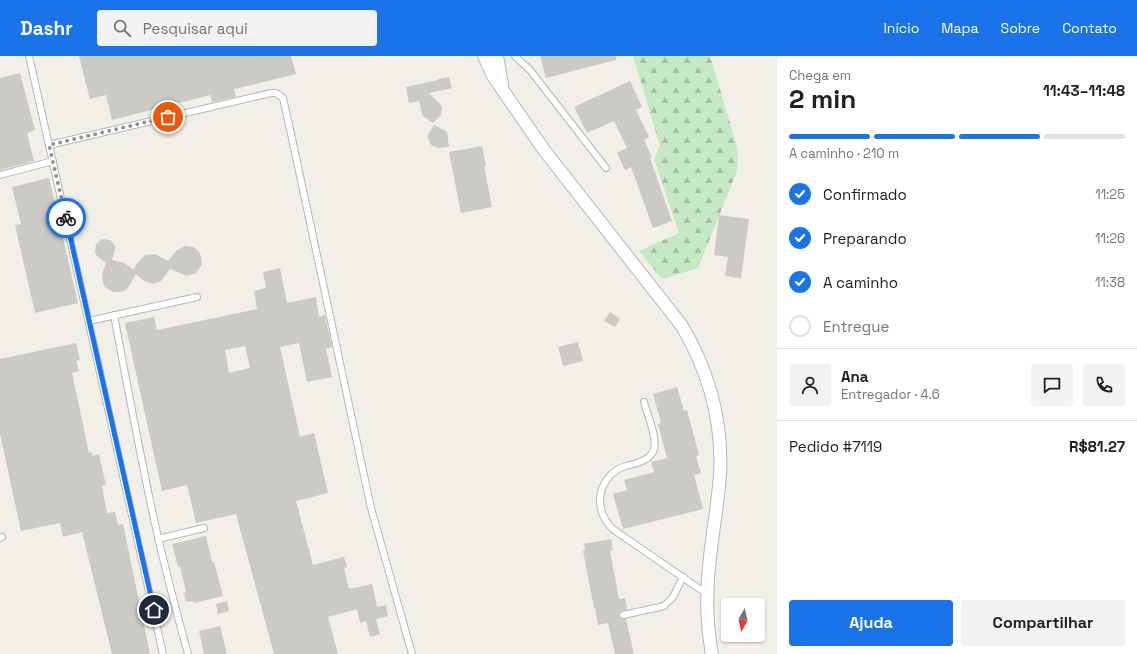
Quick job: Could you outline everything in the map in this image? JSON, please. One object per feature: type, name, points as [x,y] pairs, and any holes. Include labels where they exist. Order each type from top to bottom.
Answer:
[{"type":"street","points":[[484,56],[493,76],[504,90],[531,132],[561,173],[682,326],[699,358],[715,411],[720,452],[718,496],[709,558],[707,594],[712,654]]},
{"type":"street","points":[[497,56],[504,90]]},
{"type":"lane","points":[[29,56],[164,654]]},
{"type":"lane","points":[[515,56],[538,80],[606,168]]},
{"type":"lane","points":[[49,145],[271,93],[276,93],[283,98],[371,508],[412,654]]},
{"type":"lane","points":[[0,175],[53,161]]},
{"type":"lane","points":[[89,321],[197,297]]},
{"type":"lane","points":[[114,315],[142,464],[158,539],[188,654]]},
{"type":"lane","points":[[644,402],[655,442],[653,452],[647,459],[624,466],[612,473],[601,492],[600,507],[605,520],[614,530],[707,594]]},
{"type":"lane","points":[[158,539],[204,528]]},
{"type":"lane","points":[[623,615],[664,606],[673,597],[683,577]]},
{"type":"green space","points":[[633,56],[710,56],[736,143],[738,156],[737,171],[698,268],[662,279],[639,251],[679,233],[654,159],[660,146]]},
{"type":"building","points":[[79,56],[291,56],[296,74],[234,89],[236,97],[212,102],[210,95],[112,120],[106,95],[90,99]]},
{"type":"building","points":[[540,56],[616,56],[616,60],[546,78]]},
{"type":"building","points":[[20,73],[35,130],[27,133],[34,161],[0,170],[0,78]]},
{"type":"building","points":[[449,77],[452,88],[429,93],[442,108],[441,115],[433,123],[422,114],[419,101],[409,103],[406,87]]},
{"type":"building","points":[[630,81],[642,107],[636,110],[649,137],[644,140],[652,157],[650,158],[672,221],[653,228],[631,167],[625,170],[617,153],[627,148],[614,121],[587,133],[574,107]]},
{"type":"building","points":[[434,125],[447,132],[449,147],[438,148],[431,145],[428,134]]},
{"type":"building","points":[[482,146],[486,166],[484,166],[492,207],[461,213],[449,152]]},
{"type":"building","points":[[49,178],[78,303],[35,313],[15,225],[21,224],[12,187]]},
{"type":"building","points":[[719,215],[749,219],[741,278],[725,276],[728,257],[714,255]]},
{"type":"building","points":[[102,239],[110,240],[115,246],[112,260],[124,263],[133,269],[146,255],[155,254],[168,261],[177,250],[185,246],[194,247],[200,253],[202,262],[201,266],[196,273],[187,276],[170,269],[161,281],[153,284],[144,281],[136,274],[126,290],[122,292],[113,292],[105,287],[103,283],[102,274],[106,263],[97,256],[95,252],[96,244]]},
{"type":"building","points":[[280,268],[287,303],[316,297],[319,317],[325,315],[332,347],[326,349],[332,377],[307,382],[299,343],[280,347],[300,437],[314,433],[328,493],[296,501],[313,565],[344,557],[347,567],[344,568],[349,589],[372,584],[377,607],[386,605],[388,616],[376,619],[380,634],[370,637],[366,621],[360,623],[357,609],[328,617],[338,654],[274,654],[236,514],[196,523],[187,485],[162,491],[125,323],[154,317],[157,330],[257,309],[254,291],[266,288],[263,272]],"holes":[[[245,346],[250,368],[229,373],[225,350]]]},
{"type":"building","points":[[610,312],[620,319],[615,327],[604,321]]},
{"type":"building","points":[[578,342],[583,361],[563,366],[558,347]]},
{"type":"building","points":[[76,343],[80,360],[76,361],[79,371],[72,373],[89,453],[92,452],[92,456],[99,454],[106,485],[102,486],[107,513],[115,512],[118,525],[123,524],[150,654],[112,654],[82,532],[63,537],[60,523],[21,531],[0,434],[0,359]]},
{"type":"building","points":[[677,387],[684,411],[687,410],[699,455],[696,456],[701,473],[694,475],[703,509],[623,529],[613,494],[627,490],[624,480],[654,472],[651,462],[667,458],[658,424],[661,423],[653,394]]},
{"type":"building","points":[[206,536],[212,562],[214,562],[223,596],[194,603],[193,601],[186,602],[184,593],[186,592],[180,566],[178,567],[172,544]]},
{"type":"building","points":[[611,539],[613,550],[610,551],[619,599],[625,598],[627,610],[620,611],[619,616],[621,619],[626,619],[634,654],[615,654],[608,623],[598,625],[594,608],[583,551],[585,550],[584,544]]},
{"type":"building","points":[[227,601],[229,611],[218,614],[216,604]]},
{"type":"building","points":[[220,626],[227,654],[204,654],[199,631]]},
{"type":"way so far","points":[[66,218],[49,145],[168,117]]},
{"type":"route","points":[[66,218],[154,610]]}]
